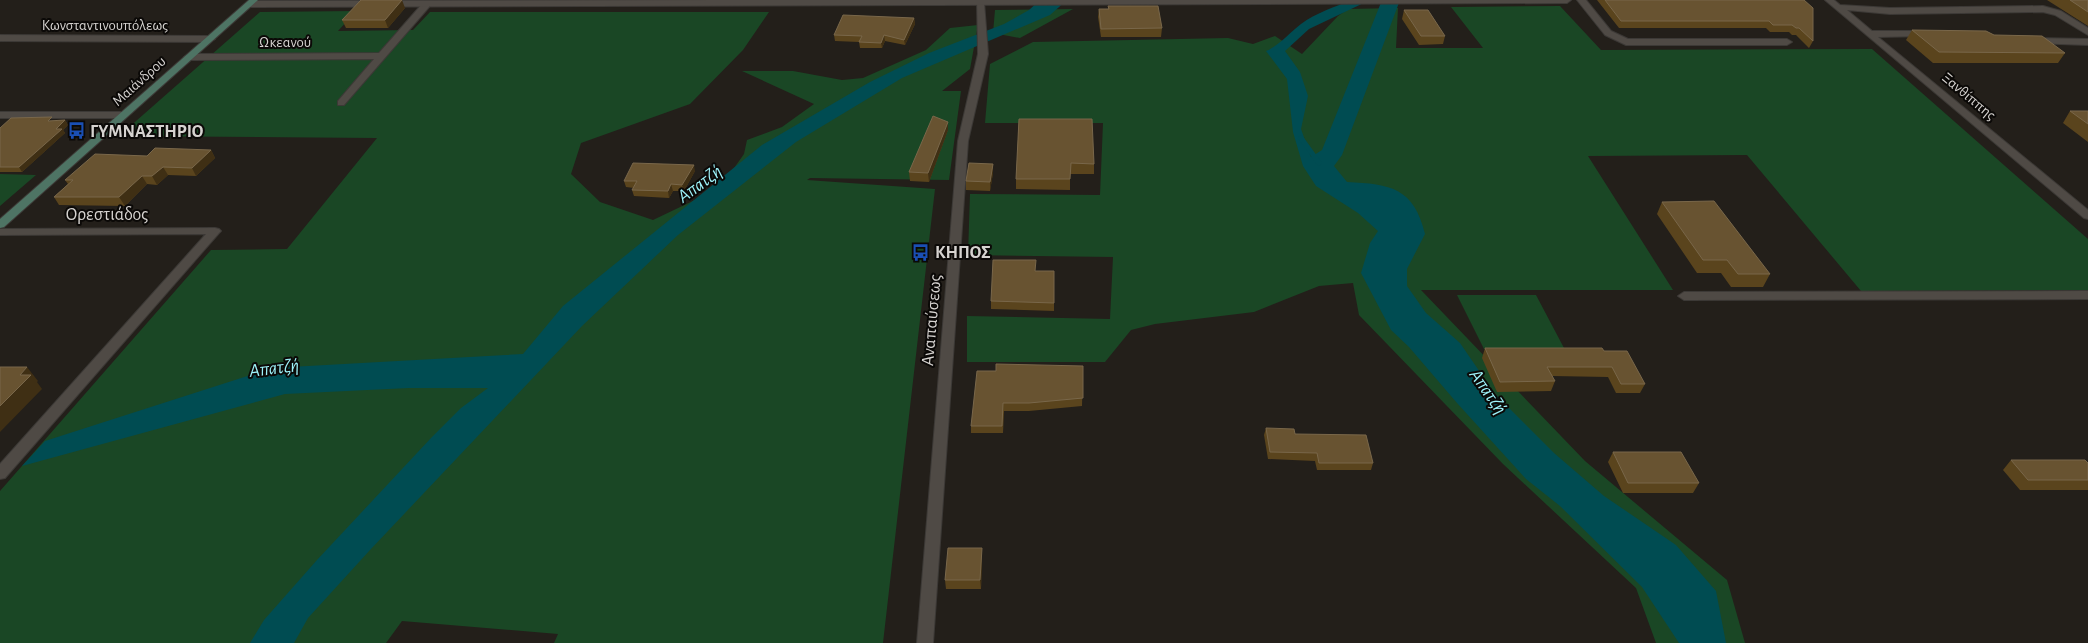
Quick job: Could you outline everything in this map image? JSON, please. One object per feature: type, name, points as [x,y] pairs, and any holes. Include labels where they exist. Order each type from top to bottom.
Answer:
[{"type":"main road","name":"Μαιάνδρου","points":[[0,225],[252,2]]},
{"type":"street","points":[[252,2],[426,5],[752,2],[1567,0]]},
{"type":"street","points":[[1581,0],[1608,33],[1626,42],[1788,42]]},
{"type":"street","name":"Ξανθίππης","points":[[1829,0],[2088,216]]},
{"type":"street","name":"Αναπαύσεως","points":[[925,643],[963,142],[983,54],[980,2]]},
{"type":"street","points":[[341,103],[426,5]]},
{"type":"street","points":[[1838,7],[1890,11],[2043,8],[2058,13],[2088,32]]},
{"type":"street","points":[[1871,34],[1940,34]]},
{"type":"street","name":"Κωνσταντινουπόλεως","points":[[0,38],[210,39]]},
{"type":"street","points":[[2019,40],[2088,42]]},
{"type":"street","name":"Ωκεανού","points":[[189,57],[381,56]]},
{"type":"street","points":[[0,115],[124,115]]},
{"type":"street","name":"Ορεστιάδος","points":[[0,232],[215,231],[0,474]]},
{"type":"street","points":[[1684,296],[2088,295]]},
{"type":"green space","points":[[1560,6],[1601,50],[1872,49],[2088,239],[2088,290],[1861,291],[1747,155],[1588,156],[1673,290],[1421,290],[1585,461],[1727,580],[1745,643],[1656,643],[1636,588],[1503,464],[1359,315],[1353,283],[1319,286],[1254,312],[1155,324],[1131,330],[1105,362],[967,362],[967,316],[1110,319],[1113,257],[968,255],[970,194],[1100,195],[1103,123],[985,123],[990,64],[1033,42],[1228,38],[1253,44],[1275,36],[1302,54],[1338,16],[1348,9],[1398,8],[1396,48],[1483,48],[1451,7]]},
{"type":"green space","points":[[1073,9],[1020,38],[993,33],[995,10]]},
{"type":"green space","points":[[356,11],[338,31],[413,30],[430,12],[769,12],[743,50],[690,104],[581,143],[571,174],[600,202],[653,220],[720,188],[744,154],[747,140],[782,127],[814,104],[742,71],[793,71],[842,80],[863,78],[926,50],[950,28],[978,25],[970,69],[942,91],[961,91],[949,180],[810,178],[807,180],[935,189],[883,643],[554,643],[558,634],[402,621],[386,643],[0,643],[0,491],[211,250],[287,249],[377,138],[119,136],[260,12]]},
{"type":"green space","points":[[0,174],[36,175],[0,206]]},
{"type":"green space","points":[[1457,295],[1536,295],[1564,348],[1484,349]]},
{"type":"water","points":[[1040,0],[1067,0],[1050,15],[902,78],[796,142],[678,235],[582,326],[370,550],[308,618],[294,643],[250,643],[264,620],[317,560],[431,438],[461,408],[488,388],[409,388],[285,394],[22,466],[45,441],[272,368],[523,354],[563,306],[762,145],[870,82],[929,53],[1004,24],[1029,10]]},
{"type":"water","points":[[1352,0],[1370,0],[1309,29],[1285,51],[1300,72],[1308,96],[1301,129],[1311,157],[1322,150],[1382,0],[1400,0],[1342,155],[1334,166],[1347,182],[1376,184],[1388,187],[1407,198],[1420,219],[1425,234],[1407,269],[1407,286],[1426,313],[1460,343],[1495,394],[1554,453],[1604,496],[1676,545],[1716,591],[1726,643],[1679,643],[1642,587],[1560,506],[1526,479],[1409,347],[1391,330],[1361,273],[1370,243],[1378,231],[1358,213],[1316,186],[1303,166],[1293,132],[1287,79],[1266,51],[1276,46],[1307,20],[1325,10]]},
{"type":"building","points":[[361,0],[402,0],[385,20],[342,20]]},
{"type":"building","points":[[1605,0],[1804,0],[1813,8],[1813,41],[1799,28],[1792,25],[1773,25],[1769,21],[1621,21]]},
{"type":"building","points":[[2070,0],[2088,0],[2088,12]]},
{"type":"building","points":[[1108,6],[1158,6],[1162,28],[1101,29],[1099,9],[1109,9]]},
{"type":"building","points":[[1404,10],[1428,10],[1445,36],[1421,36]]},
{"type":"building","points":[[843,15],[914,18],[904,40],[884,35],[881,43],[859,42],[862,36],[834,35]]},
{"type":"building","points":[[1912,30],[1986,31],[1994,35],[2042,36],[2065,53],[1939,52]]},
{"type":"building","points":[[2070,111],[2088,111],[2088,124]]},
{"type":"building","points":[[933,116],[948,122],[928,173],[909,172]]},
{"type":"building","points":[[52,117],[48,121],[65,120],[56,129],[62,129],[19,167],[0,167],[0,128],[11,118]]},
{"type":"building","points":[[1019,119],[1092,119],[1094,164],[1071,163],[1070,179],[1016,179]]},
{"type":"building","points":[[155,148],[211,150],[192,168],[163,167],[152,176],[142,176],[119,197],[54,197],[73,180],[65,180],[95,154],[147,156]]},
{"type":"building","points":[[633,163],[694,165],[682,185],[671,184],[668,191],[632,190],[637,181],[624,181]]},
{"type":"building","points":[[969,163],[993,164],[990,182],[966,181]]},
{"type":"building","points":[[1714,201],[1770,274],[1738,274],[1727,260],[1703,260],[1662,202]]},
{"type":"building","points":[[993,260],[1036,260],[1035,271],[1054,271],[1054,303],[991,301]]},
{"type":"building","points":[[1485,348],[1602,348],[1604,351],[1627,351],[1645,384],[1621,384],[1612,367],[1547,367],[1555,381],[1500,382]]},
{"type":"building","points":[[996,364],[1083,366],[1083,398],[1029,403],[1003,403],[1002,426],[971,426],[977,371],[996,371]]},
{"type":"building","points":[[0,367],[27,367],[20,375],[31,375],[0,406]]},
{"type":"building","points":[[1266,428],[1294,429],[1295,434],[1366,435],[1373,463],[1319,463],[1317,453],[1270,452]]},
{"type":"building","points":[[1613,452],[1681,452],[1699,483],[1628,483]]},
{"type":"building","points":[[2011,460],[2085,460],[2088,463],[2088,480],[2028,480]]},
{"type":"building","points":[[948,548],[982,548],[980,580],[945,580]]},
{"type":"waterway","name":"Απατζή","points":[[1301,138],[1319,163]]},
{"type":"place","name":"ΓΥΜΝΑΣΤΗΡΙΟ","points":[[76,131]]},
{"type":"place","name":"ΚΗΠΟΣ","points":[[921,252]]}]
